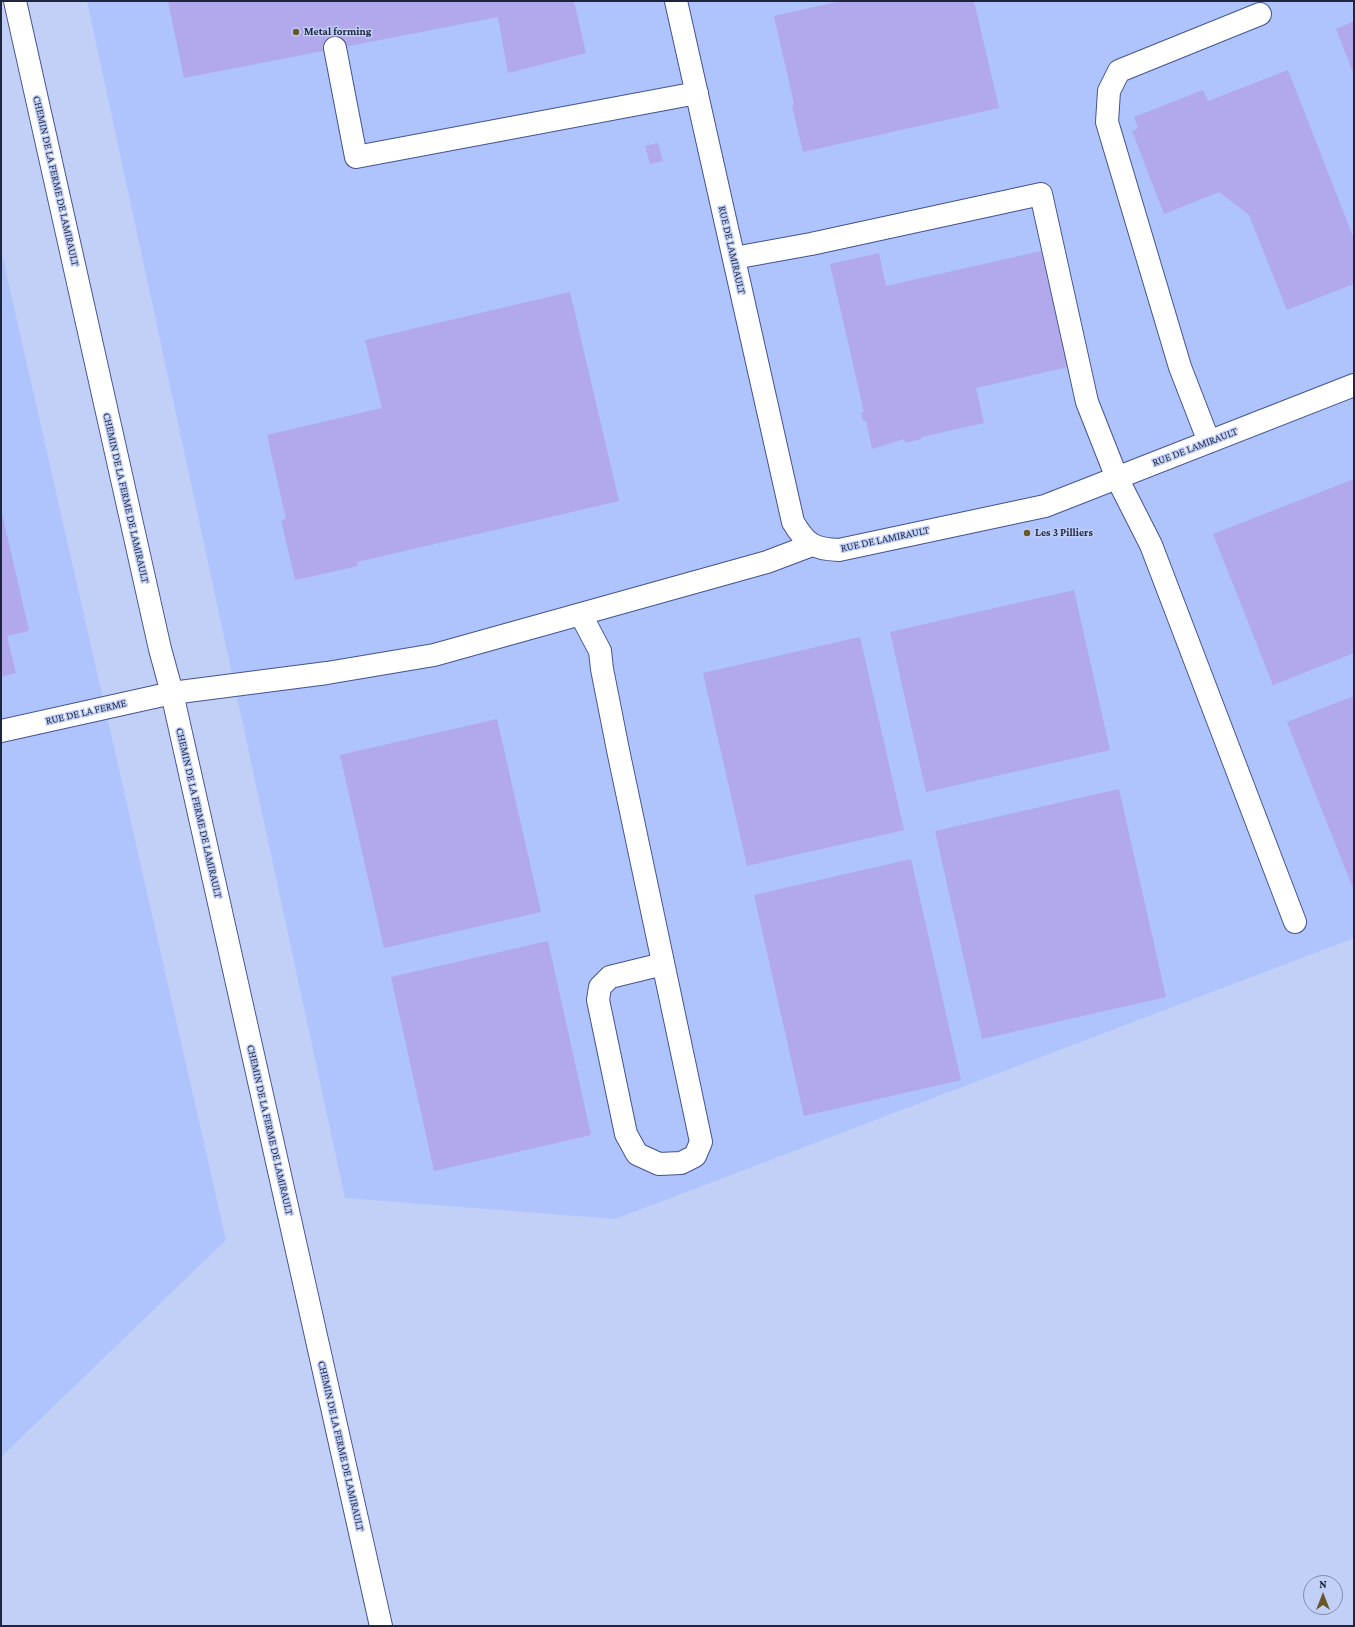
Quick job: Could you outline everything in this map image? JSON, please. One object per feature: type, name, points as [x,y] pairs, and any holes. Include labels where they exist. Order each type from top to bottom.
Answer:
[{"type":"street","name":"CHEMIN DE LA FERME DE LAMIRAULT","points":[[16,1],[157,634],[172,693],[382,1626]]},
{"type":"street","name":"RUE DE LAMIRAULT","points":[[676,1],[793,522],[802,537],[812,545],[826,549],[839,550],[1045,506],[1354,385]]},
{"type":"street","points":[[1209,442],[1180,367],[1109,130],[1107,122],[1109,91],[1119,71],[1260,14]]},
{"type":"street","points":[[335,48],[356,157],[697,94]]},
{"type":"street","points":[[734,258],[811,244],[1041,194],[1087,402],[1116,478],[1151,545],[1294,922]]},
{"type":"street","name":"RUE DE LA FERME","points":[[1,731],[172,693],[328,673],[434,656],[767,562],[812,545]]},
{"type":"street","points":[[582,615],[600,651],[606,693],[701,1142],[695,1156],[681,1163],[659,1164],[637,1154],[626,1134],[598,1000],[600,987],[610,977],[663,964]]},
{"type":"shaded area","points":[[87,1],[1354,1],[1354,938],[615,1219],[345,1198]]},
{"type":"shaded area","points":[[1,250],[226,1240],[1,1457]]},
{"type":"building","name":"Metal forming","points":[[168,1],[574,1],[586,53],[508,73],[498,17],[184,78]]},
{"type":"building","points":[[841,1],[974,1],[999,108],[803,152],[792,106],[794,104],[774,16]]},
{"type":"building","points":[[1354,21],[1354,75],[1336,29]]},
{"type":"building","points":[[1288,70],[1354,239],[1354,284],[1287,310],[1249,215],[1219,192],[1164,214],[1132,131],[1138,128],[1134,117],[1203,90],[1208,101]]},
{"type":"building","points":[[658,143],[663,161],[650,164],[645,146]]},
{"type":"building","points":[[1041,251],[1068,367],[976,388],[984,423],[921,437],[921,439],[905,443],[904,439],[872,449],[866,421],[863,421],[861,413],[864,412],[830,264],[879,253],[886,286]]},
{"type":"building","points":[[570,292],[619,501],[357,562],[358,566],[295,580],[281,520],[286,519],[267,435],[382,408],[365,340]]},
{"type":"building","points":[[1354,479],[1354,653],[1273,685],[1213,534]]},
{"type":"building","points":[[1,509],[29,631],[7,636],[16,673],[1,677]]},
{"type":"building","points":[[1074,590],[1110,750],[926,792],[890,632]]},
{"type":"building","points":[[860,637],[904,830],[747,866],[703,673]]},
{"type":"building","points":[[1354,696],[1354,891],[1287,722]]},
{"type":"building","points":[[497,719],[541,912],[384,948],[340,755]]},
{"type":"building","points":[[1119,789],[1166,997],[982,1039],[935,831]]},
{"type":"building","points":[[911,859],[961,1080],[804,1116],[754,895]]},
{"type":"building","points":[[548,941],[591,1135],[434,1171],[391,977]]},
{"type":"place","name":"Metal forming","points":[[296,32]]},
{"type":"place","name":"Les 3 Pilliers","points":[[1027,533]]}]
